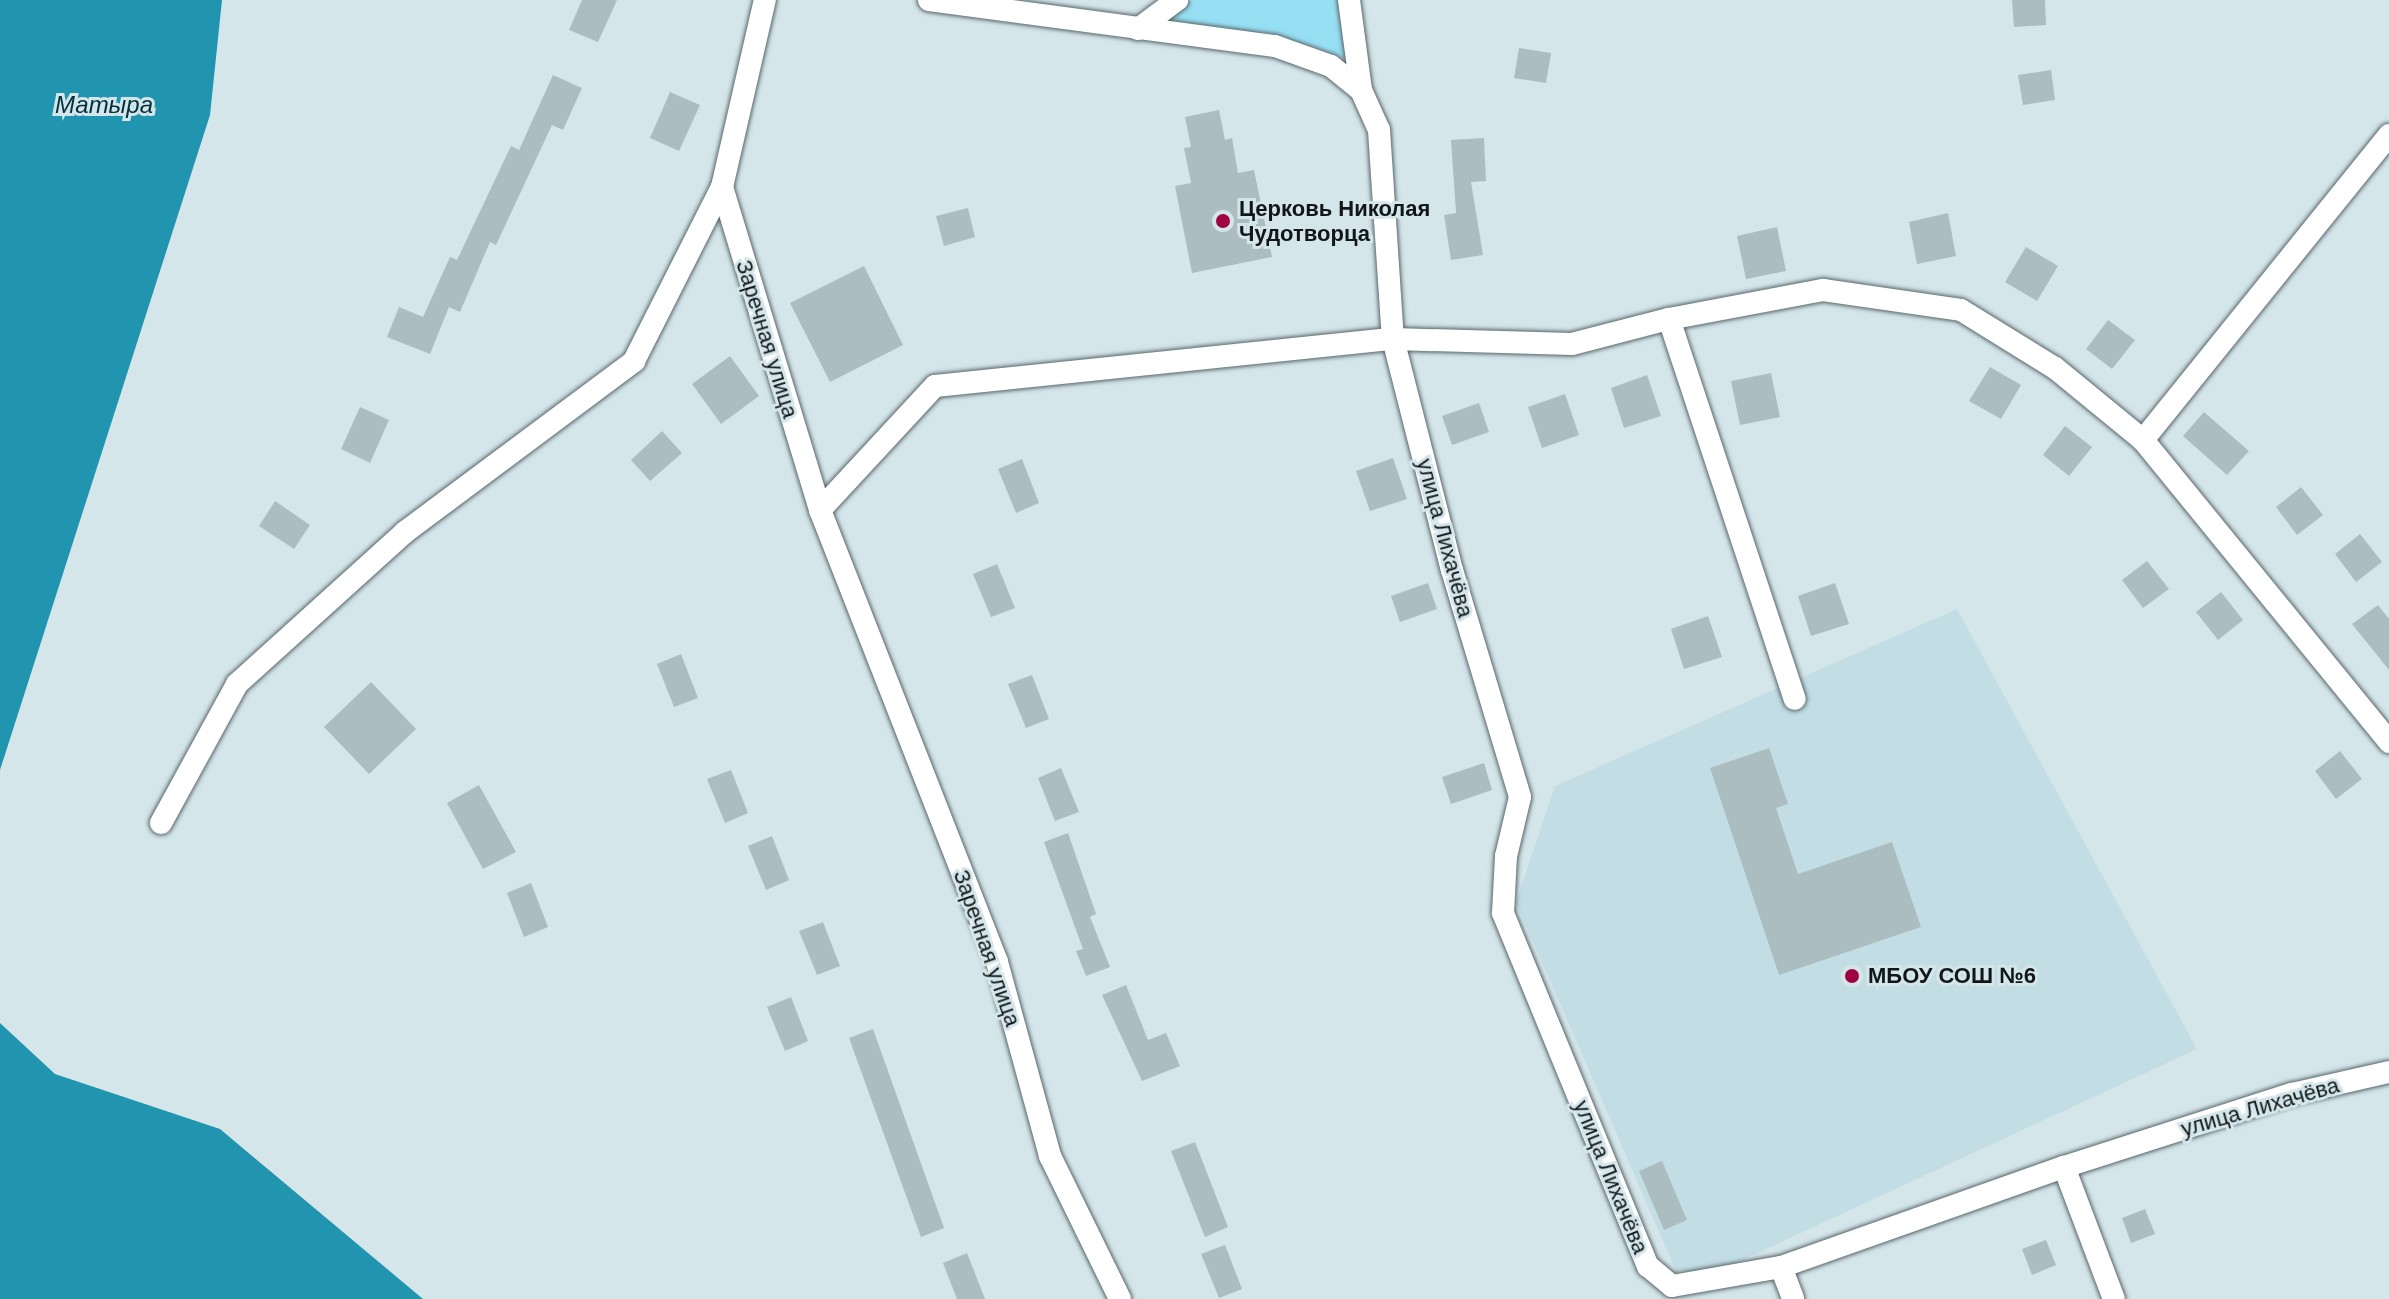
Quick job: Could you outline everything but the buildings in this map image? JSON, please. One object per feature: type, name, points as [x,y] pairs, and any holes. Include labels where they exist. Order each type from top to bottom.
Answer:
[{"type":"street","points":[[161,823],[237,684],[405,532],[634,361],[722,187],[765,0]]},
{"type":"street","name":"улица Лихачёва","points":[[929,0],[1275,46],[1331,66],[1361,90],[1379,130],[1393,339],[1452,570],[1520,797],[1506,856],[1503,913],[1648,1266],[1672,1286],[1781,1267],[2064,1167],[2292,1094],[2389,1072]]},
{"type":"street","points":[[1138,29],[1177,0]]},
{"type":"street","points":[[1349,0],[1361,90]]},
{"type":"street","points":[[2143,440],[2389,135]]},
{"type":"street","name":"Заречная улица","points":[[722,187],[820,510],[997,962],[1050,1156],[1120,1299]]},
{"type":"street","points":[[820,510],[935,386],[1393,339],[1572,344],[1669,319],[1823,290],[1961,310],[2055,368],[2143,440],[2389,742]]},
{"type":"street","points":[[1669,319],[1795,699]]},
{"type":"street","points":[[2064,1167],[2114,1299]]},
{"type":"street","points":[[1781,1267],[1793,1299]]},
{"type":"shaded area","points":[[1193,0],[1342,0],[1347,59],[1308,45],[1168,27],[1169,13]]},
{"type":"shaded area","name":"МБОУ СОШ №6","points":[[1957,609],[2197,1049],[1719,1271],[1676,1271],[1516,902],[1555,786]]},
{"type":"water","name":"Матыра","points":[[0,0],[222,0],[210,115],[0,770]]},
{"type":"water","points":[[0,1023],[55,1074],[220,1129],[423,1299],[0,1299]]},
{"type":"place","name":"Церковь Николая Чудотворца","points":[[1223,221]]},
{"type":"place","name":"МБОУ СОШ №6","points":[[1852,976]]}]
